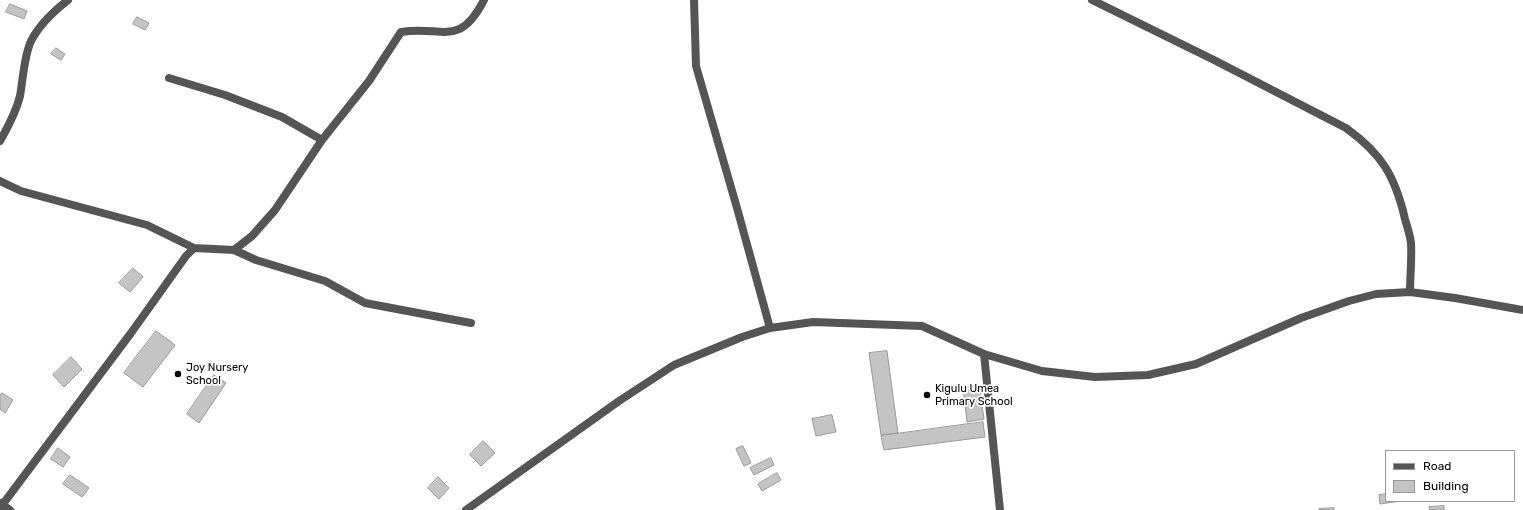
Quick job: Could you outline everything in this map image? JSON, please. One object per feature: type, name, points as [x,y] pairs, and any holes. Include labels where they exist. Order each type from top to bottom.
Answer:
[{"type":"street","points":[[0,141],[10,123],[19,97],[31,41],[50,15],[68,0]]},
{"type":"street","points":[[234,250],[252,236],[275,210],[322,140],[370,81],[401,32],[411,30],[452,32],[463,28],[473,19],[484,0]]},
{"type":"street","points":[[694,0],[696,66],[770,328]]},
{"type":"street","points":[[1092,0],[1214,60],[1346,128],[1374,150],[1389,171],[1403,208],[1411,242],[1410,292]]},
{"type":"street","points":[[170,78],[226,95],[282,117],[322,140]]},
{"type":"street","points":[[0,181],[21,191],[147,225],[194,248],[234,250],[256,260],[325,281],[365,302],[471,323]]},
{"type":"street","points":[[10,510],[1,505],[131,333],[169,278],[194,248]]},
{"type":"street","points":[[466,510],[619,401],[674,365],[742,337],[770,328],[813,322],[922,326],[984,354],[1042,371],[1095,378],[1148,375],[1196,364],[1301,318],[1349,301],[1376,294],[1410,292],[1523,310]]},
{"type":"street","points":[[984,354],[1000,510]]},
{"type":"building","points":[[10,4],[27,11],[24,19],[6,12]]},
{"type":"building","points":[[137,17],[149,23],[145,30],[133,24]]},
{"type":"building","points":[[56,48],[65,54],[61,60],[51,54]]},
{"type":"building","points":[[133,268],[143,277],[130,292],[119,283]]},
{"type":"building","points":[[156,331],[175,345],[143,387],[124,373]]},
{"type":"building","points":[[887,351],[898,433],[881,435],[869,353]]},
{"type":"building","points":[[71,357],[82,369],[64,387],[53,375]]},
{"type":"building","points":[[214,375],[226,383],[199,423],[187,414]]},
{"type":"building","points":[[979,385],[984,419],[967,422],[963,387]]},
{"type":"building","points":[[2,393],[13,400],[5,413],[0,409],[0,396]]},
{"type":"building","points":[[832,415],[836,432],[816,436],[812,419]]},
{"type":"building","points":[[983,422],[985,437],[884,450],[881,436]]},
{"type":"building","points":[[483,441],[495,453],[481,466],[470,455]]},
{"type":"building","points":[[743,446],[751,463],[744,466],[736,449]]},
{"type":"building","points":[[58,448],[70,457],[63,467],[51,459]]},
{"type":"building","points":[[771,458],[774,465],[754,475],[750,468]]},
{"type":"building","points":[[777,473],[781,480],[762,491],[758,484]]},
{"type":"building","points":[[70,475],[89,488],[82,497],[63,484]]},
{"type":"building","points":[[438,477],[449,488],[439,499],[428,488]]},
{"type":"building","points":[[1385,494],[1385,502],[1394,502],[1380,504],[1379,495]]},
{"type":"building","points":[[1444,506],[1444,510],[1430,510],[1429,507]]},
{"type":"building","points":[[1334,508],[1334,510],[1319,510],[1319,509]]},
{"type":"place","name":"Joy Nursery School","points":[[178,374]]},
{"type":"place","name":"Kigulu Umea Primary School","points":[[927,395]]}]
